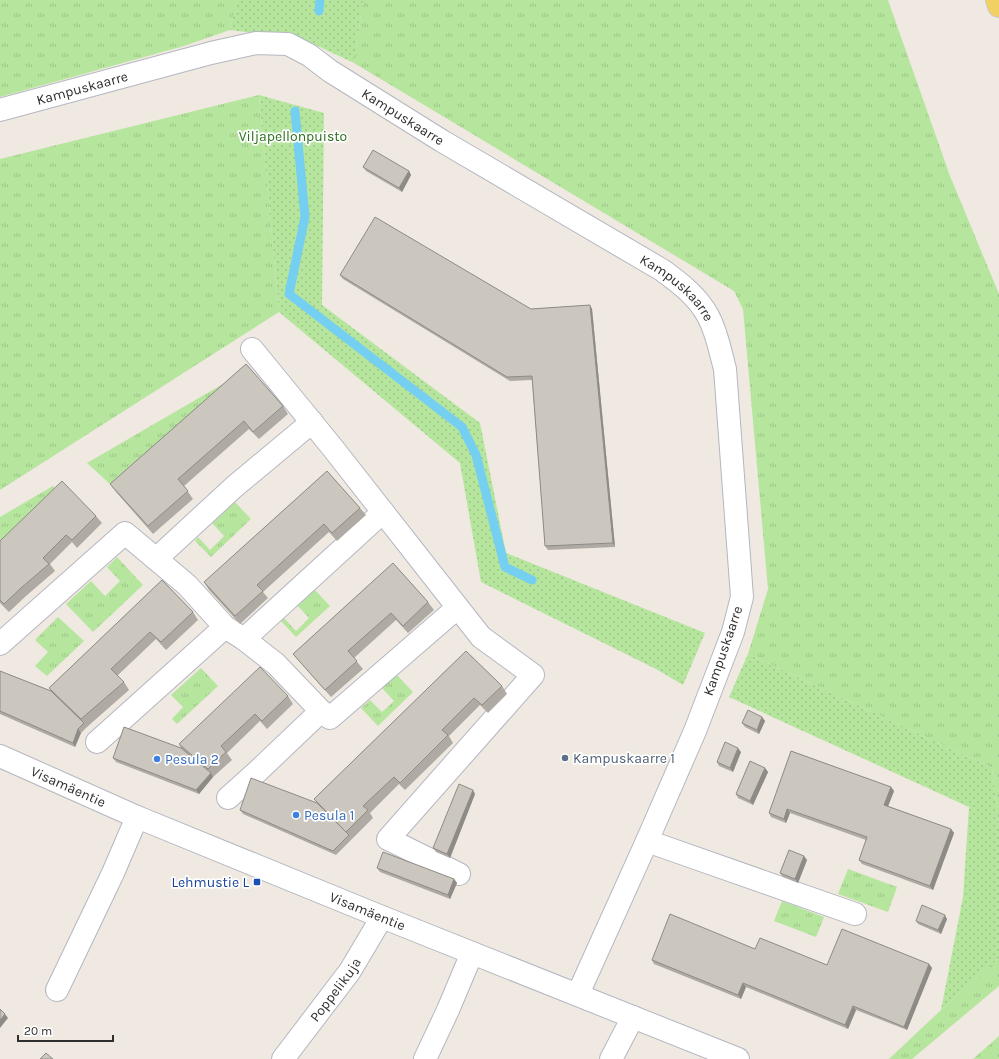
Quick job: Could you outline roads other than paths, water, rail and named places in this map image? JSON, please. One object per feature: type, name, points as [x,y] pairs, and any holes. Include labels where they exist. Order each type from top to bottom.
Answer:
[{"type":"main road","points":[[997,0],[999,6]]},
{"type":"street","name":"Kampuskaarre","points":[[0,110],[211,53],[256,44],[288,44],[309,55],[330,71],[442,141],[662,270],[682,285],[698,302],[708,316],[715,333],[725,369],[742,597],[733,632],[700,717],[647,841],[578,994]]},
{"type":"street","points":[[252,349],[312,422],[406,540],[457,608],[481,636],[533,675],[388,839],[460,874]]},
{"type":"street","points":[[156,559],[234,487],[312,422]]},
{"type":"street","points":[[244,639],[383,512]]},
{"type":"street","points":[[0,644],[125,533],[187,585],[225,627],[244,639],[276,664],[321,711],[330,718],[457,608]]},
{"type":"street","points":[[97,742],[225,627]]},
{"type":"street","points":[[228,798],[321,711]]},
{"type":"street","name":"Visamäentie","points":[[0,756],[137,817],[382,917],[738,1059]]},
{"type":"street","points":[[57,990],[113,873],[137,817]]},
{"type":"street","points":[[647,841],[855,914]]},
{"type":"street","name":"Poppelikuja","points":[[283,1059],[350,971],[382,917]]},
{"type":"street","points":[[425,1059],[472,953]]},
{"type":"street","points":[[611,1059],[633,1017]]},
{"type":"waterway","points":[[319,11],[320,0]]},
{"type":"waterway","points":[[295,111],[305,217],[289,294],[462,427],[476,455],[505,567],[532,580]]},
{"type":"place","name":"Kampuskaarre 1","points":[[565,758]]},
{"type":"place","name":"Pesula 2","points":[[157,759]]},
{"type":"place","name":"Pesula 1","points":[[296,815]]},
{"type":"place","name":"Lehmustie L","points":[[257,882]]},
{"type":"park label","name":"Viljapellonpuisto","points":[[293,136]]}]
